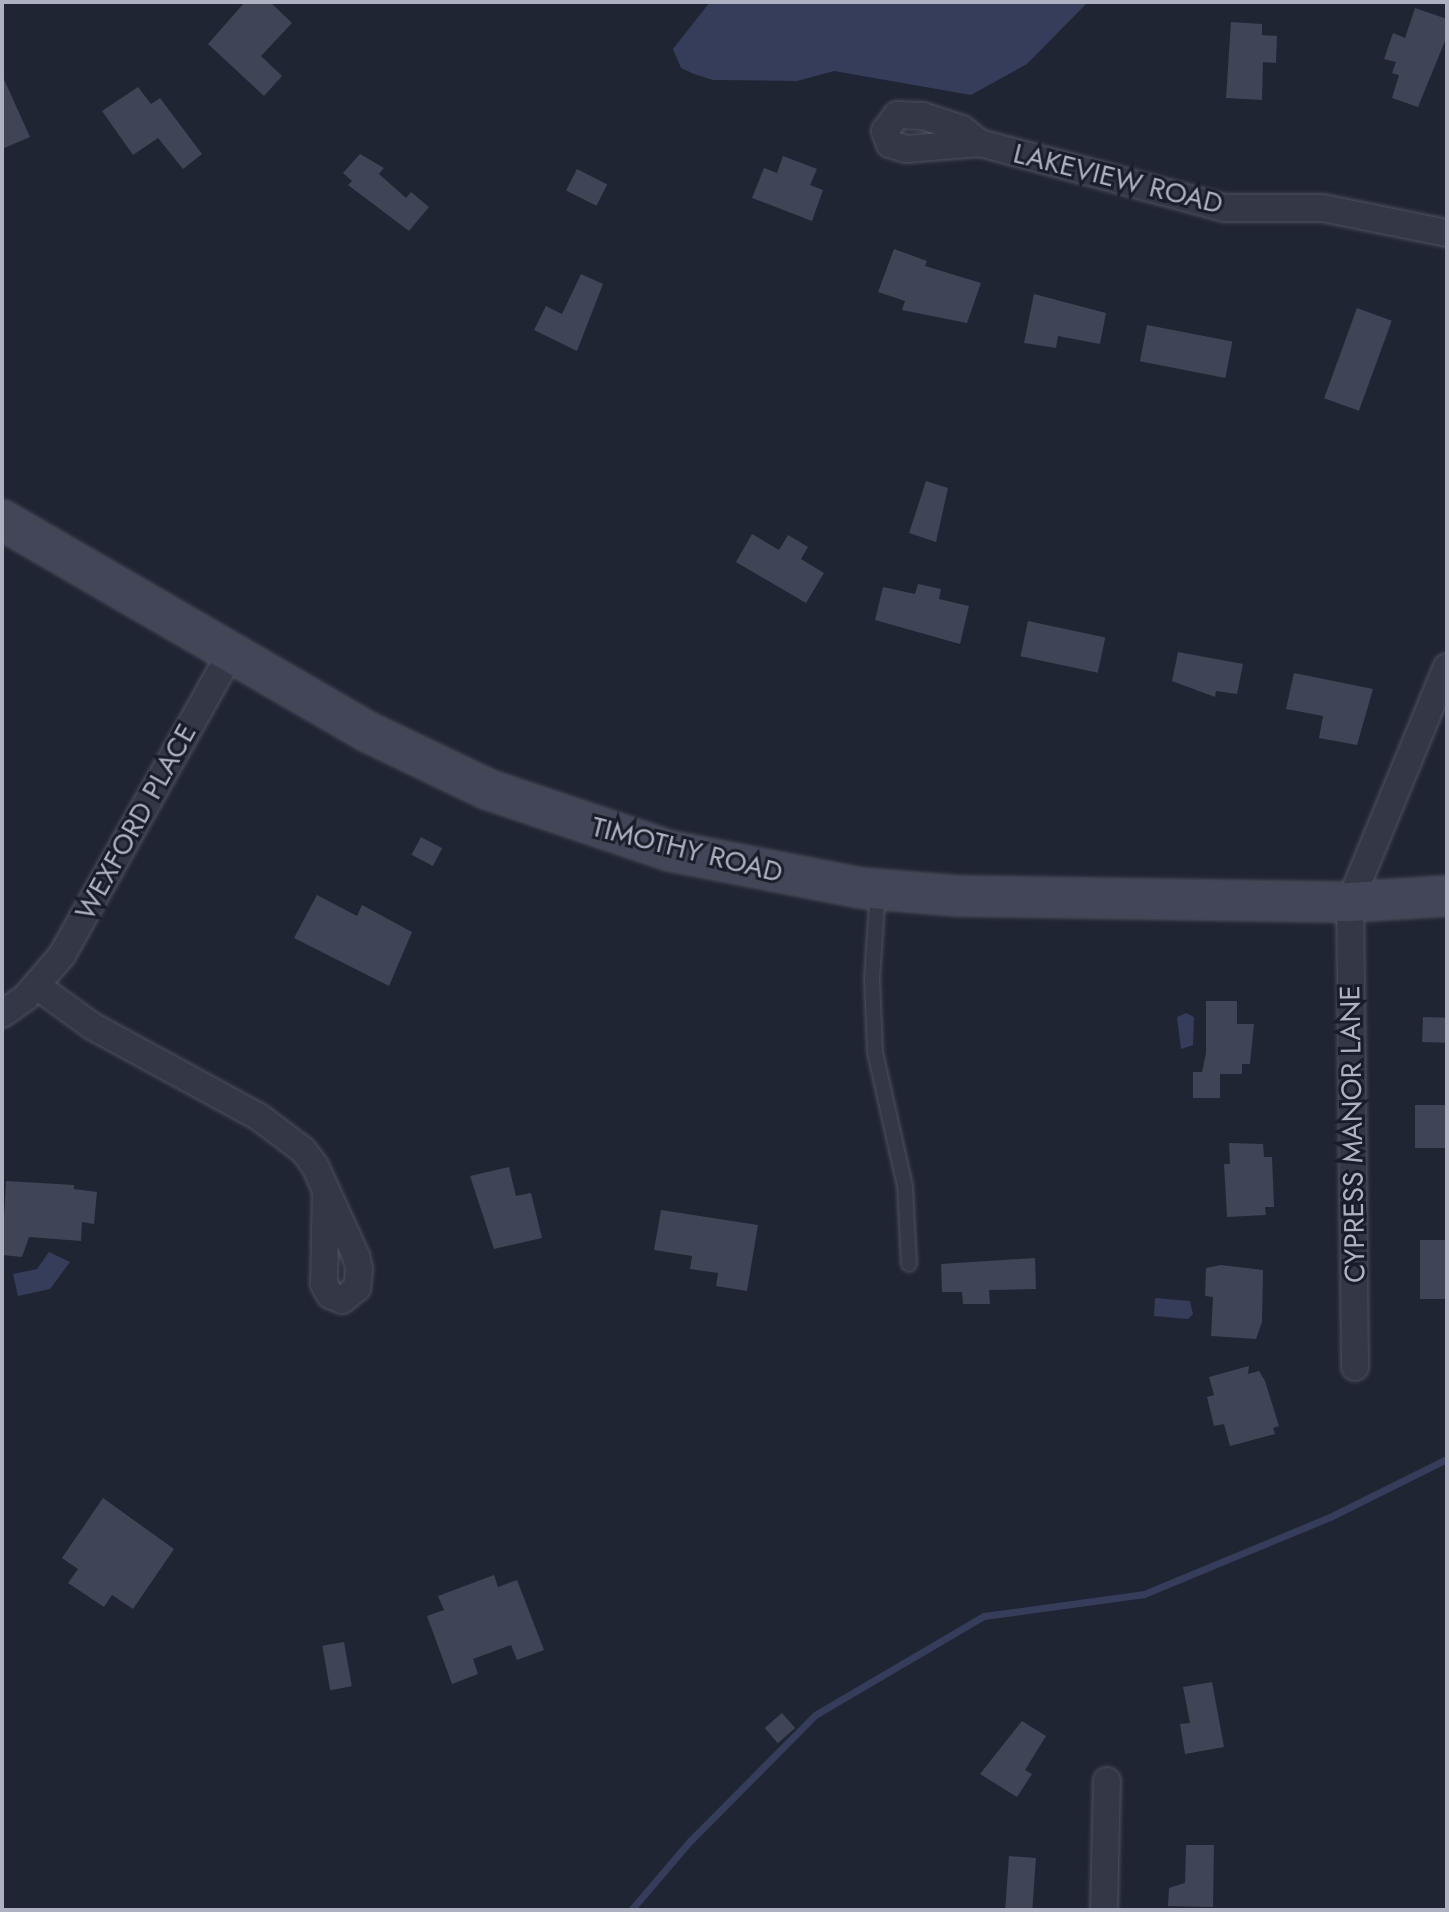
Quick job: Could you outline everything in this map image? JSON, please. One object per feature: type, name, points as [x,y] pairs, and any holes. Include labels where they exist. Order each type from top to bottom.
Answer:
[{"type":"main road","name":"TIMOTHY ROAD","points":[[2,520],[368,732],[540,810],[679,853],[878,889],[958,896],[1350,902],[1447,896]]},
{"type":"street","name":"LAKEVIEW ROAD","points":[[980,143],[1224,208],[1323,208],[1447,233]]},
{"type":"street","name":"WEXFORD PLACE","points":[[2,1014],[37,986],[62,955],[230,654]]},
{"type":"street","points":[[1350,902],[1447,667]]},
{"type":"street","name":"CYPRESS MANOR LANE","points":[[1350,902],[1355,1367]]},
{"type":"street","points":[[37,986],[92,1026],[210,1087],[285,1134],[315,1166],[326,1191]]},
{"type":"street","points":[[1104,1910],[1107,1781]]},
{"type":"lane","points":[[878,889],[872,979],[875,1052],[905,1186],[909,1264]]},
{"type":"water","points":[[710,2],[1088,2],[1027,64],[971,95],[834,71],[797,81],[713,80],[694,74],[681,68],[673,49]]},
{"type":"water","points":[[1186,1013],[1194,1017],[1193,1045],[1181,1049],[1177,1017]]},
{"type":"water","points":[[49,1252],[70,1262],[50,1289],[18,1296],[13,1274],[37,1269]]},
{"type":"water","points":[[1155,1298],[1190,1301],[1193,1314],[1188,1319],[1154,1316]]},
{"type":"building","points":[[245,2],[270,2],[292,23],[261,56],[282,76],[264,96],[208,44]]},
{"type":"building","points":[[1415,8],[1447,19],[1447,36],[1418,107],[1392,98],[1399,75],[1392,73],[1396,62],[1384,59],[1393,33],[1405,38]]},
{"type":"building","points":[[1231,22],[1262,24],[1262,35],[1277,36],[1276,63],[1263,62],[1262,100],[1226,98]]},
{"type":"building","points":[[2,75],[30,137],[2,149]]},
{"type":"building","points":[[138,87],[151,104],[160,98],[202,154],[183,169],[158,138],[133,155],[102,111]]},
{"type":"building","points":[[360,154],[384,168],[379,174],[406,198],[411,192],[429,207],[409,231],[348,185],[352,181],[343,173]]},
{"type":"building","points":[[783,156],[817,169],[810,185],[823,190],[812,221],[752,198],[764,168],[777,173]]},
{"type":"building","points":[[577,169],[607,184],[596,206],[566,190]]},
{"type":"building","points":[[894,249],[927,261],[925,266],[981,283],[967,323],[902,310],[905,301],[878,292]]},
{"type":"building","points":[[581,274],[603,284],[577,351],[534,330],[546,306],[562,314]]},
{"type":"building","points":[[1034,294],[1106,313],[1100,344],[1058,336],[1056,348],[1024,343]]},
{"type":"building","points":[[1357,308],[1392,321],[1359,411],[1324,398]]},
{"type":"building","points":[[1147,325],[1232,342],[1225,378],[1140,361]]},
{"type":"building","points":[[926,481],[948,488],[936,542],[909,533]]},
{"type":"building","points":[[752,534],[779,550],[788,535],[808,547],[801,559],[824,573],[806,603],[736,562]]},
{"type":"building","points":[[918,584],[941,589],[939,599],[969,606],[960,644],[875,620],[883,587],[915,594]]},
{"type":"building","points":[[1028,621],[1105,637],[1098,673],[1021,656]]},
{"type":"building","points":[[1178,652],[1243,664],[1237,694],[1216,691],[1215,697],[1172,681]]},
{"type":"building","points":[[1294,673],[1373,689],[1357,745],[1319,738],[1323,716],[1286,709]]},
{"type":"building","points":[[421,837],[442,848],[433,866],[412,855]]},
{"type":"building","points":[[317,895],[357,916],[362,905],[412,932],[389,986],[294,938]]},
{"type":"building","points":[[1206,1001],[1237,1001],[1237,1024],[1254,1024],[1250,1064],[1242,1064],[1242,1074],[1220,1074],[1220,1098],[1193,1098],[1193,1072],[1202,1072],[1206,1053]]},
{"type":"building","points":[[1423,1017],[1447,1018],[1446,1043],[1422,1042]]},
{"type":"building","points":[[1415,1105],[1447,1105],[1447,1148],[1415,1148]]},
{"type":"building","points":[[1229,1143],[1263,1144],[1264,1157],[1272,1157],[1274,1207],[1265,1207],[1266,1215],[1227,1217],[1224,1164],[1230,1164]]},
{"type":"building","points":[[509,1167],[516,1196],[531,1193],[542,1238],[494,1249],[470,1176]]},
{"type":"building","points":[[6,1181],[74,1185],[74,1189],[97,1192],[94,1224],[82,1222],[81,1241],[29,1237],[22,1257],[2,1255]]},
{"type":"building","points":[[661,1210],[758,1225],[747,1291],[716,1286],[718,1273],[690,1269],[692,1256],[654,1250]]},
{"type":"building","points":[[1420,1240],[1447,1240],[1447,1299],[1420,1299]]},
{"type":"building","points":[[1035,1258],[1036,1289],[989,1290],[990,1304],[963,1304],[962,1292],[942,1292],[941,1264]]},
{"type":"building","points":[[1221,1265],[1263,1270],[1262,1322],[1256,1339],[1211,1336],[1213,1297],[1205,1296],[1206,1268]]},
{"type":"building","points":[[1249,1366],[1248,1374],[1259,1371],[1265,1381],[1279,1426],[1273,1428],[1275,1434],[1230,1446],[1224,1424],[1214,1426],[1207,1397],[1214,1395],[1209,1377]]},
{"type":"building","points":[[103,1498],[174,1549],[133,1609],[112,1595],[104,1607],[68,1583],[78,1569],[62,1558]]},
{"type":"building","points":[[494,1575],[498,1587],[517,1580],[544,1650],[517,1660],[511,1645],[473,1659],[478,1674],[452,1684],[427,1616],[444,1610],[438,1596]]},
{"type":"building","points":[[344,1642],[352,1686],[330,1690],[322,1646]]},
{"type":"building","points":[[1212,1682],[1224,1747],[1185,1754],[1180,1724],[1190,1723],[1183,1687]]},
{"type":"building","points":[[782,1713],[795,1728],[778,1743],[765,1728]]},
{"type":"building","points":[[1022,1721],[1046,1736],[1025,1770],[1032,1774],[1017,1797],[980,1774]]},
{"type":"building","points":[[1186,1845],[1214,1845],[1213,1907],[1168,1906],[1169,1888],[1185,1883]]},
{"type":"building","points":[[1009,1856],[1036,1858],[1032,1910],[1005,1910]]},
{"type":"waterway","points":[[631,1910],[690,1841],[815,1715],[984,1616],[1144,1594],[1330,1517],[1447,1459]]}]
